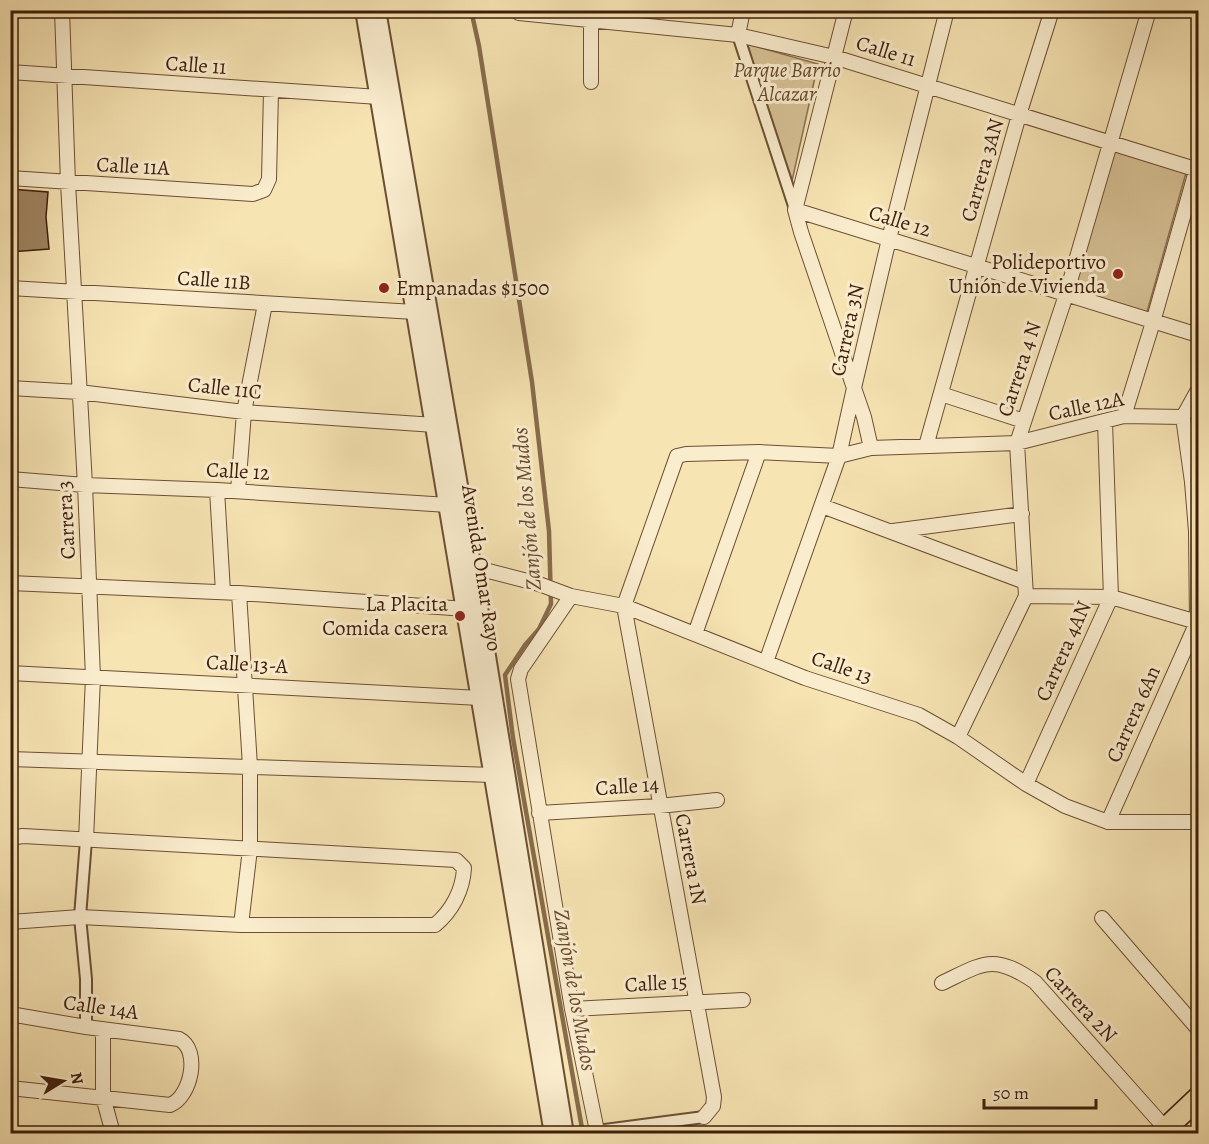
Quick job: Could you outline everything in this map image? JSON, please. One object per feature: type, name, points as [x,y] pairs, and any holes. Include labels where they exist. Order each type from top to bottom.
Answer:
[{"type":"main road","points":[[1163,1131],[1198,1098]]},
{"type":"street","name":"Carrera 3","points":[[62,10],[68,183],[93,677],[86,840],[80,917],[86,979],[86,1027]]},
{"type":"street","name":"Avenida Omar Rayo","points":[[364,10],[435,425],[455,504]]},
{"type":"street","name":"Avenida Omar Rayo","points":[[376,10],[455,504],[565,1134]]},
{"type":"street","name":"Calle 11","points":[[516,10],[519,13],[591,14],[738,34],[834,57],[1198,168]]},
{"type":"street","points":[[743,10],[738,34],[854,388],[839,456],[766,662]]},
{"type":"street","points":[[795,210],[846,10]]},
{"type":"street","name":"Carrera 3N","points":[[871,448],[854,388],[889,239],[948,10]]},
{"type":"street","name":"Carrera 3AN","points":[[926,446],[1019,115],[1052,10]]},
{"type":"street","name":"Carrera 4 N","points":[[958,737],[1026,597],[1017,442],[1066,295],[1149,10]]},
{"type":"street","points":[[591,14],[591,82]]},
{"type":"street","name":"Calle 11","points":[[10,72],[379,97]]},
{"type":"street","name":"Calle 11A","points":[[10,178],[253,194],[264,190],[268,179],[271,91]]},
{"type":"street","points":[[1124,416],[1154,322],[1198,168]]},
{"type":"street","name":"Calle 12","points":[[795,210],[1198,335]]},
{"type":"street","name":"Calle 11B","points":[[10,288],[415,312]]},
{"type":"street","points":[[238,491],[244,412],[265,304]]},
{"type":"street","name":"Calle 11C","points":[[10,388],[79,392],[244,412],[435,425]]},
{"type":"street","points":[[1026,597],[1111,597],[1198,623],[1196,531],[1183,417],[1198,390]]},
{"type":"street","points":[[941,394],[1024,421]]},
{"type":"street","name":"Calle 12A","points":[[871,448],[1017,442],[1124,416],[1183,417]]},
{"type":"street","name":"Carrera 4AN","points":[[1026,784],[1111,597],[1105,422]]},
{"type":"street","points":[[624,606],[677,456],[759,452],[839,456],[871,448]]},
{"type":"street","points":[[695,634],[759,452]]},
{"type":"street","name":"Calle 12","points":[[10,479],[455,504]]},
{"type":"street","points":[[217,490],[223,592]]},
{"type":"street","points":[[822,506],[1025,582]]},
{"type":"street","points":[[889,531],[1022,514]]},
{"type":"street","name":"Avenida Omar Rayo","points":[[466,568],[466,609],[553,1134]]},
{"type":"street","name":"Calle 13","points":[[466,568],[539,584],[571,596],[624,606],[805,678],[919,715],[958,737],[1026,784],[1065,806],[1108,822],[1198,822]]},
{"type":"street","points":[[10,583],[223,592],[466,609]]},
{"type":"street","points":[[239,593],[250,766],[250,849],[241,925]]},
{"type":"street","points":[[571,596],[521,669],[518,679],[572,1009],[597,1132],[704,1117]]},
{"type":"street","name":"Carrera 1N","points":[[624,606],[714,1097],[713,1106],[704,1117]]},
{"type":"street","name":"Carrera 6An","points":[[1108,822],[1198,623]]},
{"type":"street","name":"Calle 13-A","points":[[10,674],[480,698]]},
{"type":"street","points":[[10,759],[493,775]]},
{"type":"street","name":"Calle 14","points":[[539,813],[717,800]]},
{"type":"street","points":[[10,838],[23,836],[456,860],[464,868],[464,878],[452,908],[435,925],[241,925],[80,917],[10,922]]},
{"type":"street","points":[[1102,918],[1198,1029]]},
{"type":"street","name":"Carrera 2N","points":[[942,983],[979,966],[1008,965],[1019,971],[1035,982],[1163,1131]]},
{"type":"street","name":"Calle 15","points":[[572,1009],[743,1000]]},
{"type":"street","name":"Calle 14A","points":[[10,1014],[179,1039],[186,1042],[190,1049],[191,1069],[188,1083],[178,1102],[170,1105],[103,1097]]},
{"type":"street","points":[[103,1029],[103,1097],[111,1134]]},
{"type":"street","points":[[10,1088],[103,1097]]},
{"type":"green space","name":"Parque Barrio Alcazar","points":[[747,44],[818,64],[792,181]]},
{"type":"green space","points":[[1112,150],[1186,173],[1147,312],[1072,290]]},
{"type":"building","points":[[10,189],[48,192],[46,217],[49,249],[10,252]]},
{"type":"waterway","name":"Zanjón de los Mudos","points":[[471,10],[479,46],[532,382],[549,531],[551,604],[539,629],[505,675],[513,738],[583,1134]]},
{"type":"place","name":"Polideportivo Unión de Vivienda","points":[[1118,274]]},
{"type":"place","name":"Empanadas $1500","points":[[384,288]]},
{"type":"place","name":"La Placita Comida casera","points":[[460,616]]}]
